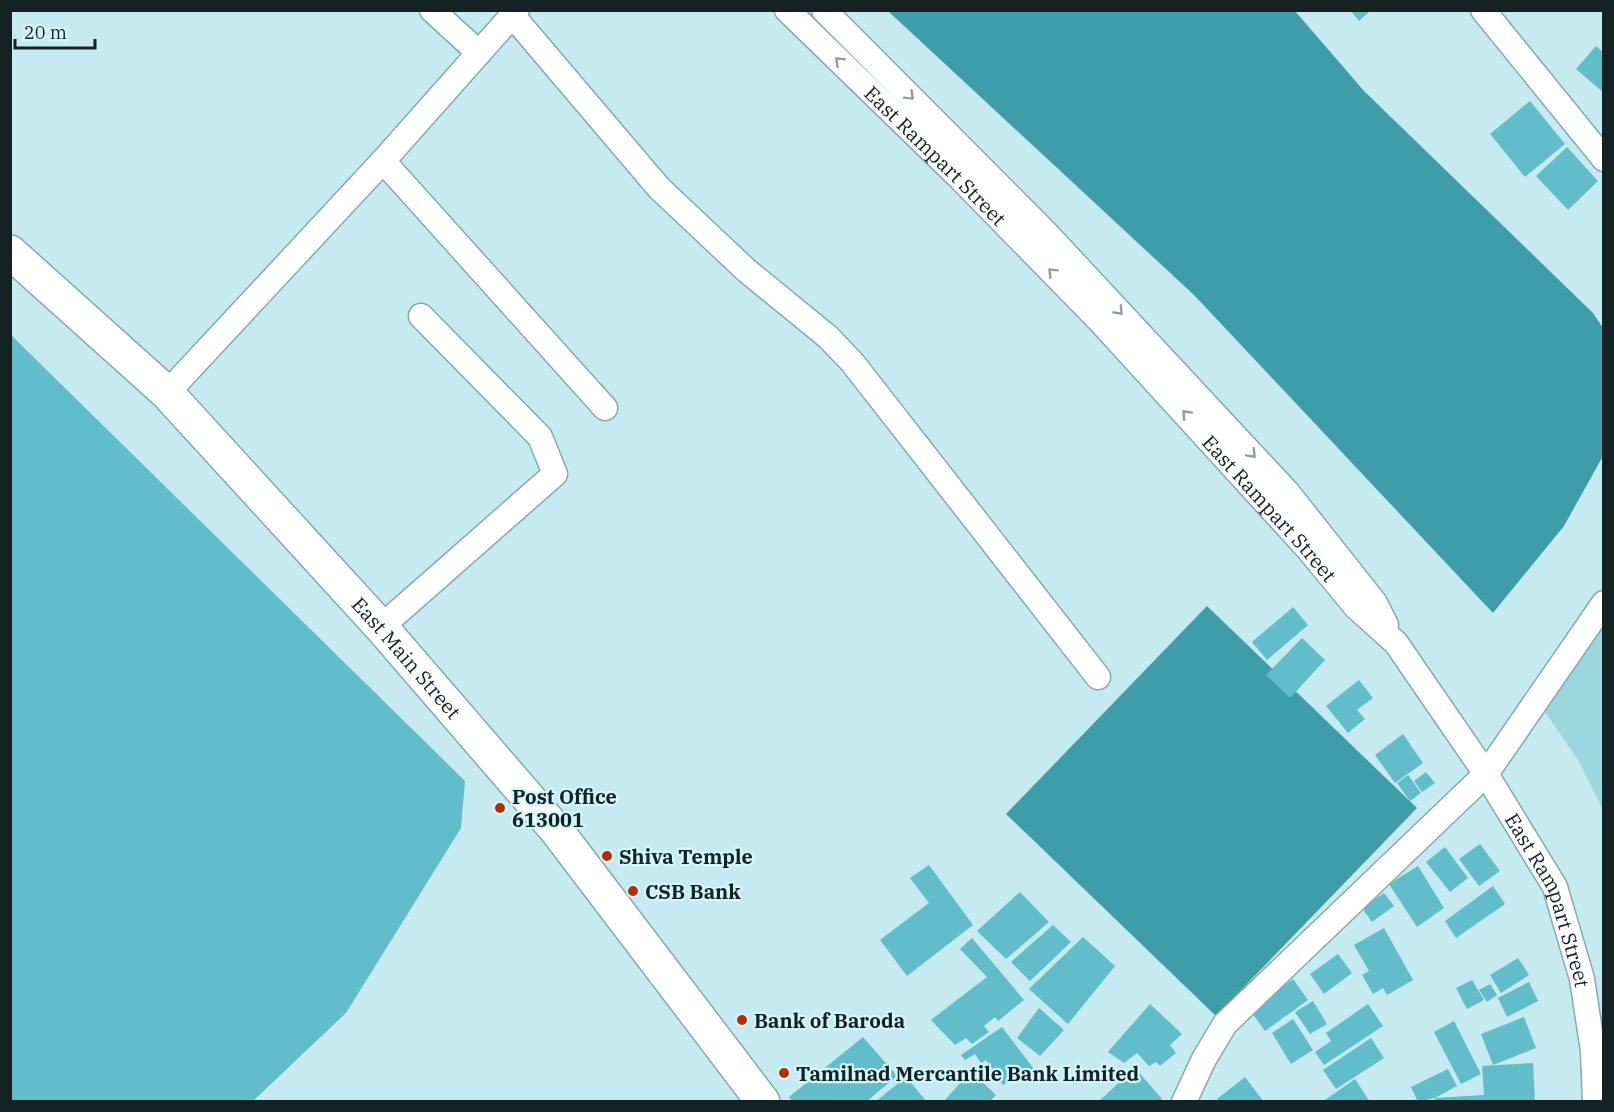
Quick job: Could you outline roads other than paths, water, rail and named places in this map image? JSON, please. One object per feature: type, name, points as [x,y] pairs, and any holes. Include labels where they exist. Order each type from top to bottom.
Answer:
[{"type":"main road","name":"East Main Street","points":[[10,252],[167,393],[381,627],[558,831],[763,1101]]},
{"type":"street","points":[[432,10],[479,53]]},
{"type":"street","name":"East Rampart Street","points":[[787,10],[962,180],[1098,319],[1251,485],[1356,607],[1396,643],[1486,774],[1555,887],[1582,979],[1593,1051],[1595,1101]]},
{"type":"street","points":[[824,10],[1047,234],[1288,492],[1375,603],[1396,643]]},
{"type":"street","points":[[1484,10],[1604,159]]},
{"type":"street","points":[[167,393],[383,161],[515,13],[659,188],[746,270],[828,337],[852,362],[1098,677]]},
{"type":"street","points":[[383,161],[605,408]]},
{"type":"street","points":[[381,627],[555,474],[540,437],[421,316]]},
{"type":"street","points":[[1184,1101],[1204,1059],[1225,1024],[1486,774],[1604,603]]},
{"type":"place","name":"Post Office 613001","points":[[500,808]]},
{"type":"place","name":"Shiva Temple","points":[[607,856]]},
{"type":"place","name":"CSB Bank","points":[[633,891]]},
{"type":"place","name":"Bank of Baroda","points":[[742,1020]]},
{"type":"place","name":"Tamilnad Mercantile Bank Limited","points":[[784,1073]]}]
